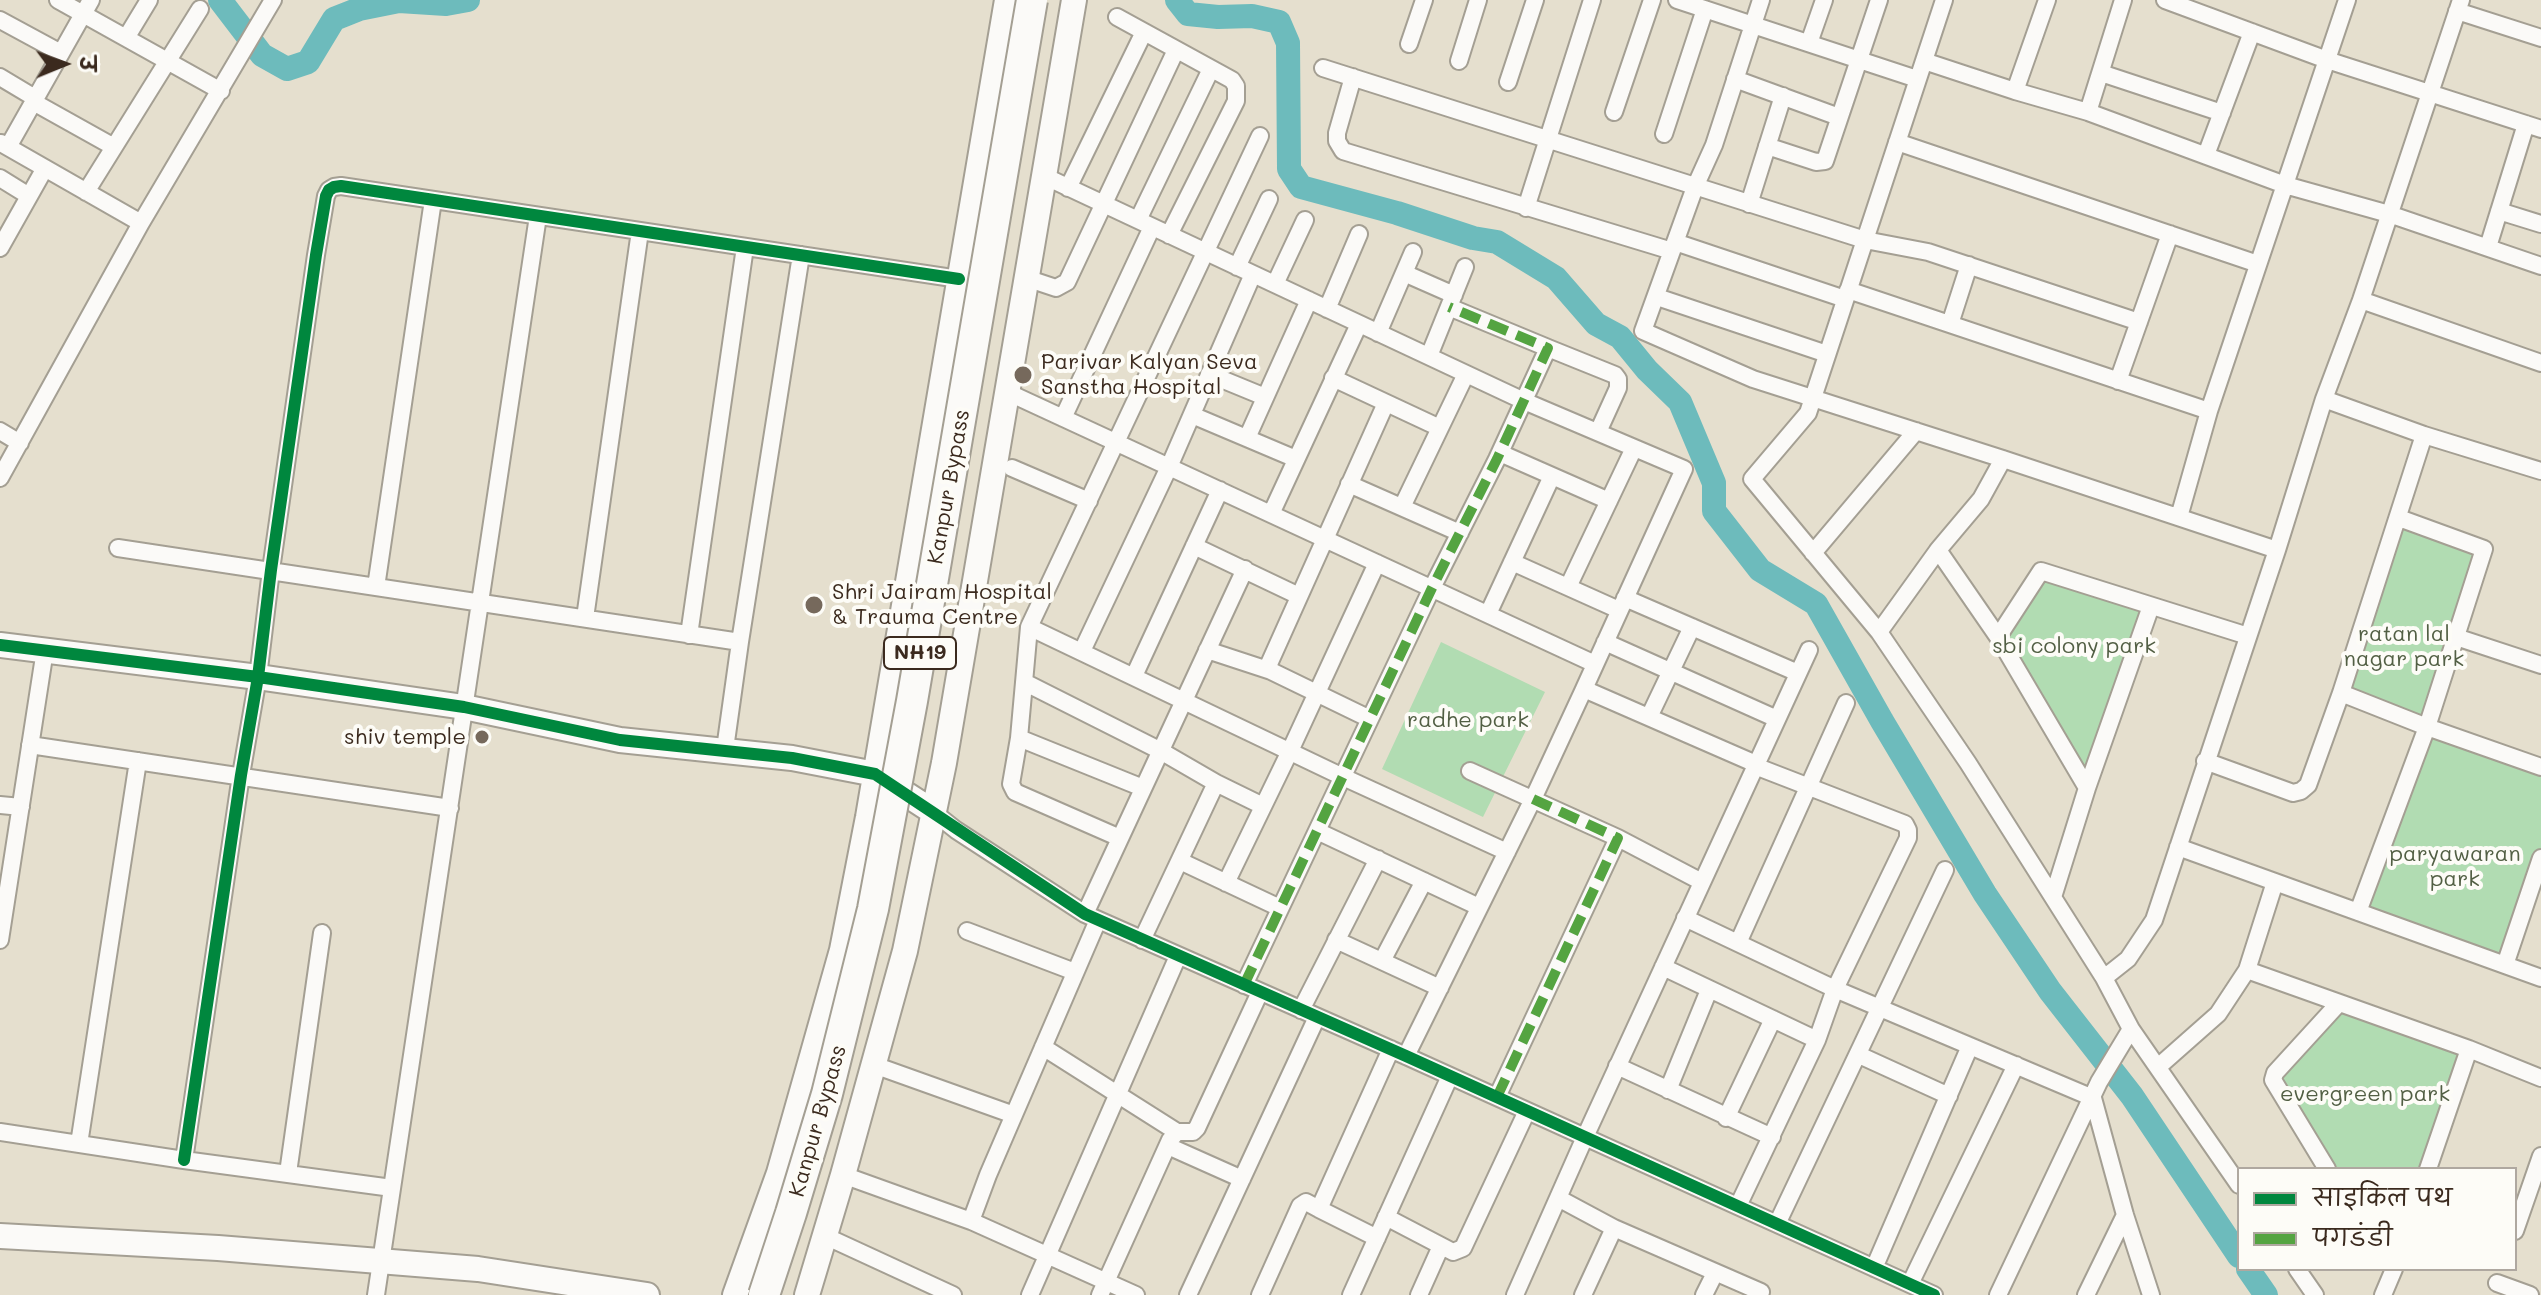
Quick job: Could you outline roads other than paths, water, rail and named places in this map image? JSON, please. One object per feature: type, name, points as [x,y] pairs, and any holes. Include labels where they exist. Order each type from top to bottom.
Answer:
[{"type":"highway","name":"Kanpur Bypass","points":[[764,1295],[827,1094],[873,909],[912,701],[1032,0]]},
{"type":"highway","name":"Kanpur Bypass","points":[[782,1295],[809,1220],[862,1038],[902,860],[1049,0]]},
{"type":"main road","points":[[735,1295],[779,1173],[842,950],[1007,0]]},
{"type":"main road","points":[[807,1295],[905,951],[944,763],[1074,0]]},
{"type":"main road","points":[[0,645],[258,677],[464,707],[620,740],[792,758],[875,774],[932,811]]},
{"type":"main road","points":[[0,1236],[218,1248],[478,1269],[647,1295]]},
{"type":"street","points":[[58,0],[87,7],[126,38],[221,91]]},
{"type":"street","points":[[126,38],[149,0]]},
{"type":"street","points":[[0,478],[141,223],[273,0]]},
{"type":"street","points":[[1409,44],[1424,0]]},
{"type":"street","points":[[1459,61],[1478,0]]},
{"type":"street","points":[[1508,82],[1535,0]]},
{"type":"street","points":[[1526,208],[1592,0]]},
{"type":"street","points":[[1614,112],[1652,0]]},
{"type":"street","points":[[1677,0],[1917,79]]},
{"type":"street","points":[[1761,0],[1714,145],[1695,187],[1643,331],[1753,379],[2277,550]]},
{"type":"street","points":[[1809,43],[1824,0]]},
{"type":"street","points":[[1767,146],[1816,162],[1825,161],[1879,0]]},
{"type":"street","points":[[1944,0],[1808,413],[1752,479],[1879,632],[1968,763],[2104,978],[2131,1029],[2237,1182]]},
{"type":"street","points":[[2015,91],[2047,0]]},
{"type":"street","points":[[2088,112],[2123,0]]},
{"type":"street","points":[[2165,0],[2327,60],[2534,127],[2499,211],[2488,247]]},
{"type":"street","points":[[2179,517],[2209,411],[2347,0]]},
{"type":"street","points":[[2104,978],[2128,959],[2154,920],[2324,399],[2361,300],[2459,5],[2541,38]]},
{"type":"street","points":[[87,7],[4,145],[141,223]]},
{"type":"street","points":[[86,192],[200,9]]},
{"type":"street","points":[[1664,134],[1705,9]]},
{"type":"street","points":[[1117,17],[1232,80],[1236,86],[1236,101],[1169,235]]},
{"type":"street","points":[[0,20],[61,53]]},
{"type":"street","points":[[1068,188],[1144,32]]},
{"type":"street","points":[[2206,155],[2252,32]]},
{"type":"street","points":[[1026,278],[1050,287],[1063,287],[1067,282],[1176,50]]},
{"type":"street","points":[[1924,61],[2088,112],[2285,185],[2389,214],[2541,266]]},
{"type":"street","points":[[1323,68],[1865,240],[1928,252],[2139,322]]},
{"type":"street","points":[[1063,418],[1211,69]]},
{"type":"street","points":[[2101,73],[2222,113]]},
{"type":"street","points":[[0,77],[35,98],[37,104],[114,147]]},
{"type":"street","points":[[1353,77],[1337,133],[1337,141],[1343,151],[1526,208],[1950,324],[2209,411]]},
{"type":"street","points":[[1735,79],[1839,117]]},
{"type":"street","points":[[1749,204],[1783,96]]},
{"type":"street","points":[[1120,838],[1015,792],[1011,784],[1019,738],[1029,627],[1260,136]]},
{"type":"street","points":[[1897,142],[2258,264]]},
{"type":"street","points":[[0,248],[45,168]]},
{"type":"street","points":[[1044,176],[1524,401],[1684,469],[1533,799],[1440,988],[1399,1052],[1319,1209]]},
{"type":"street","points":[[0,178],[29,196]]},
{"type":"street","points":[[184,1160],[258,677],[326,196],[334,187],[341,186],[959,279]]},
{"type":"street","points":[[1237,267],[1269,199]]},
{"type":"street","points":[[376,587],[433,200]]},
{"type":"street","points":[[2499,211],[2541,224]]},
{"type":"street","points":[[376,1295],[538,216]]},
{"type":"street","points":[[1275,284],[1305,220]]},
{"type":"street","points":[[585,618],[640,231]]},
{"type":"street","points":[[1327,309],[1359,234]]},
{"type":"street","points":[[2118,381],[2170,234]]},
{"type":"street","points":[[689,635],[745,247]]},
{"type":"street","points":[[1378,333],[1413,252]]},
{"type":"street","points":[[725,749],[801,255]]},
{"type":"street","points":[[1950,324],[1969,265]]},
{"type":"street","points":[[1429,356],[1465,267]]},
{"type":"street","points":[[1404,273],[1452,301],[1548,348],[1615,375],[1618,388],[1598,432]]},
{"type":"street","points":[[1082,651],[1169,467],[1253,274]]},
{"type":"street","points":[[1657,297],[1827,354]]},
{"type":"street","points":[[1247,438],[1309,300]]},
{"type":"street","points":[[2361,300],[2541,363]]},
{"type":"street","points":[[1271,514],[1359,324]]},
{"type":"street","points":[[1244,985],[1548,348]]},
{"type":"street","points":[[1209,374],[1265,397]]},
{"type":"street","points":[[1402,507],[1466,374]]},
{"type":"street","points":[[1333,378],[1440,428]]},
{"type":"street","points":[[1007,392],[1595,664]]},
{"type":"street","points":[[2324,399],[2424,435],[2541,471]]},
{"type":"street","points":[[1271,671],[1269,664],[1386,403]]},
{"type":"street","points":[[1192,415],[1296,459]]},
{"type":"street","points":[[0,431],[20,443]]},
{"type":"street","points":[[1813,553],[1916,431]]},
{"type":"street","points":[[2205,761],[2293,793],[2308,785],[2424,435]]},
{"type":"street","points":[[1568,587],[1634,448]]},
{"type":"street","points":[[1500,453],[1609,501]]},
{"type":"street","points":[[1879,632],[1938,550],[1981,499],[2003,459]]},
{"type":"street","points":[[1012,468],[1089,501]]},
{"type":"street","points":[[1488,614],[1552,476]]},
{"type":"street","points":[[1349,484],[1460,533]]},
{"type":"street","points":[[1134,676],[1220,490]]},
{"type":"street","points":[[2358,912],[2427,727],[2484,549],[2399,518]]},
{"type":"street","points":[[1194,546],[1299,596]]},
{"type":"street","points":[[118,548],[740,642]]},
{"type":"street","points":[[1938,550],[1998,637],[2087,788]]},
{"type":"street","points":[[1512,562],[1568,587],[1692,627],[1798,673]]},
{"type":"street","points":[[1226,883],[1377,563]]},
{"type":"street","points":[[971,1221],[1075,972],[1120,838],[1245,569]]},
{"type":"street","points":[[1998,637],[2041,571],[2248,636]]},
{"type":"street","points":[[2053,897],[2087,788],[2151,606]]},
{"type":"street","points":[[1029,627],[1507,852]]},
{"type":"street","points":[[1649,717],[1692,627]]},
{"type":"street","points":[[2456,637],[2541,665]]},
{"type":"street","points":[[1605,642],[1777,719]]},
{"type":"street","points":[[0,940],[45,650]]},
{"type":"street","points":[[1207,650],[1271,671],[1370,719]]},
{"type":"street","points":[[1515,1295],[1809,650]]},
{"type":"street","points":[[1024,682],[1263,806]]},
{"type":"street","points":[[1584,689],[1756,765],[1905,824],[1908,830],[1908,838],[1835,989],[1817,1040],[1738,1206]]},
{"type":"street","points":[[2341,693],[2541,767]]},
{"type":"street","points":[[1738,943],[1846,703]]},
{"type":"street","points":[[1019,738],[1143,788]]},
{"type":"street","points":[[30,745],[450,808]]},
{"type":"street","points":[[79,1144],[138,761]]},
{"type":"street","points":[[1470,771],[1618,838],[1702,882]]},
{"type":"street","points":[[1142,940],[1216,783]]},
{"type":"street","points":[[0,805],[21,807]]},
{"type":"street","points":[[932,811],[956,830],[1092,917],[1399,1052],[1934,1295]]},
{"type":"street","points":[[1317,831],[1479,907]]},
{"type":"street","points":[[1497,1097],[1618,838]]},
{"type":"street","points":[[2178,847],[2541,978]]},
{"type":"street","points":[[2505,965],[2541,858]]},
{"type":"street","points":[[1301,1010],[1378,859]]},
{"type":"street","points":[[1180,861],[1280,908]]},
{"type":"street","points":[[1777,1224],[1945,870]]},
{"type":"street","points":[[1382,961],[1424,881]]},
{"type":"street","points":[[2158,1067],[2218,1014],[2247,970],[2275,882]]},
{"type":"street","points":[[1685,918],[1835,989],[1970,1046],[2016,1065],[2096,1090]]},
{"type":"street","points":[[967,931],[1075,972]]},
{"type":"street","points":[[288,1173],[322,933]]},
{"type":"street","points":[[1336,940],[1440,988]]},
{"type":"street","points":[[1030,1295],[1178,956]]},
{"type":"street","points":[[1663,967],[1817,1040]]},
{"type":"street","points":[[2247,970],[2541,1078]]},
{"type":"street","points":[[1668,1090],[1709,990]]},
{"type":"street","points":[[1103,1288],[1172,1139],[1197,1128],[1260,992]]},
{"type":"street","points":[[2326,1167],[2273,1080],[2275,1073],[2339,1003]]},
{"type":"street","points":[[1188,1295],[1317,1017]]},
{"type":"street","points":[[1726,1118],[1773,1019]]},
{"type":"street","points":[[1998,1295],[2096,1090],[2131,1029]]},
{"type":"street","points":[[1874,1268],[1970,1046]]},
{"type":"street","points":[[1043,1047],[1118,1093],[1172,1139],[1242,1179]]},
{"type":"street","points":[[2429,1167],[2469,1049]]},
{"type":"street","points":[[1859,1055],[1949,1096]]},
{"type":"street","points":[[874,1065],[1014,1115]]},
{"type":"street","points":[[1910,1284],[2016,1065]]},
{"type":"street","points":[[1617,1066],[1772,1137]]},
{"type":"street","points":[[1351,1295],[1450,1076]]},
{"type":"street","points":[[2096,1090],[2125,1215],[2151,1295]]},
{"type":"street","points":[[1386,1217],[1453,1252],[1463,1248],[1527,1111]]},
{"type":"street","points":[[0,1132],[392,1188]]},
{"type":"street","points":[[2517,1225],[2541,1156]]},
{"type":"street","points":[[843,1175],[971,1221],[1046,1255],[1103,1288],[1136,1295]]},
{"type":"street","points":[[1558,1198],[1614,1228],[1762,1294]]},
{"type":"street","points":[[1260,1295],[1300,1206],[1306,1202],[1377,1238]]},
{"type":"street","points":[[2086,1295],[2125,1215]]},
{"type":"street","points":[[1583,1295],[1614,1228]]},
{"type":"street","points":[[825,1236],[953,1295]]},
{"type":"street","points":[[1419,1295],[1441,1246]]},
{"type":"street","points":[[2298,1271],[2315,1295]]},
{"type":"street","points":[[2383,1295],[2393,1271]]},
{"type":"street","points":[[1704,1295],[1715,1273]]},
{"type":"street","points":[[2497,1282],[2530,1295]]},
{"type":"waterway","points":[[220,0],[262,55],[287,69],[308,62],[334,19],[359,9],[399,1],[446,4],[468,0]]},
{"type":"waterway","points":[[1177,0],[1188,14],[1252,16],[1279,22],[1288,43],[1289,169],[1301,187],[1473,238],[1497,242],[1556,278],[1596,324],[1620,337],[1647,370],[1680,402],[1714,483],[1714,511],[1760,570],[1816,604],[1985,894],[2050,991],[2132,1096],[2237,1253]]},
{"type":"waterway","points":[[2249,1271],[2266,1295]]},
{"type":"place","name":"Parivar Kalyan Seva Sanstha Hospital","points":[[1023,375]]},
{"type":"place","name":"Shri Jairam Hospital & Trauma Centre","points":[[814,605]]},
{"type":"place","name":"shiv temple","points":[[482,737]]},
{"type":"park label","name":"sbi colony park","points":[[2074,646]]},
{"type":"park label","name":"ratan lal nagar park","points":[[2404,646]]},
{"type":"park label","name":"radhe park","points":[[1468,720]]},
{"type":"park label","name":"paryawaran park","points":[[2455,866]]},
{"type":"park label","name":"evergreen park","points":[[2365,1094]]}]
